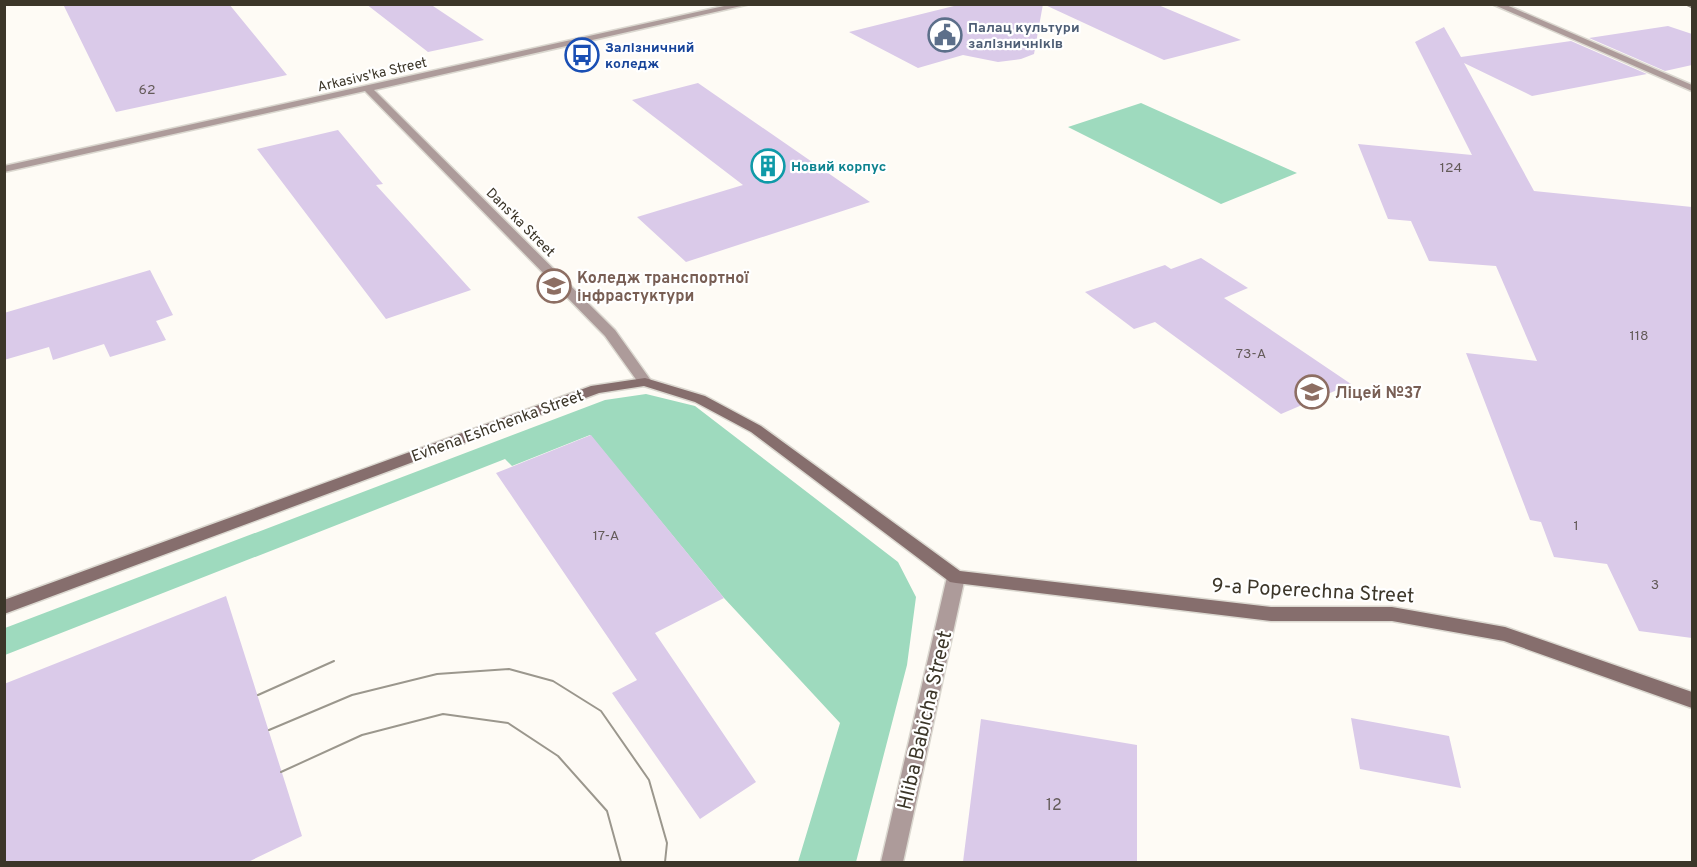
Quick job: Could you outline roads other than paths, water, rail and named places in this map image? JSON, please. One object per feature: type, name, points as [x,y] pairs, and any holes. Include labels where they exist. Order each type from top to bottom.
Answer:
[{"type":"street","name":"Arkasivs'ka Street","points":[[4,169],[746,4]]},
{"type":"street","points":[[1496,4],[1692,88]]},
{"type":"street","name":"Dans'ka Street","points":[[368,88],[610,333],[645,382]]},
{"type":"street","name":"Evhena Eshchenka Street","points":[[4,607],[596,388],[645,382],[700,399],[756,429],[956,577]]},
{"type":"street","name":"9-a Poperechna Street","points":[[956,577],[1271,615],[1392,614],[1505,634],[1692,700]]},
{"type":"street","name":"Hliba Babicha Street","points":[[892,862],[956,577]]},
{"type":"tram line","points":[[258,695],[334,661]]},
{"type":"tram line","points":[[269,730],[352,695],[437,674],[509,669],[553,681],[601,711],[649,780],[667,843],[665,862]]},
{"type":"tram line","points":[[281,772],[362,735],[443,714],[508,723],[558,756],[607,811],[621,862]]},
{"type":"railway","points":[[1686,4],[1692,7]]},
{"type":"place","name":"Палац культури залізничніків","points":[[945,35]]},
{"type":"place","name":"Залізничний коледж","points":[[582,55]]},
{"type":"place","name":"Новий корпус","points":[[768,166]]},
{"type":"place","name":"Коледж транспортної інфрастуктури","points":[[554,286]]},
{"type":"place","name":"Ліцей №37","points":[[1312,392]]}]
